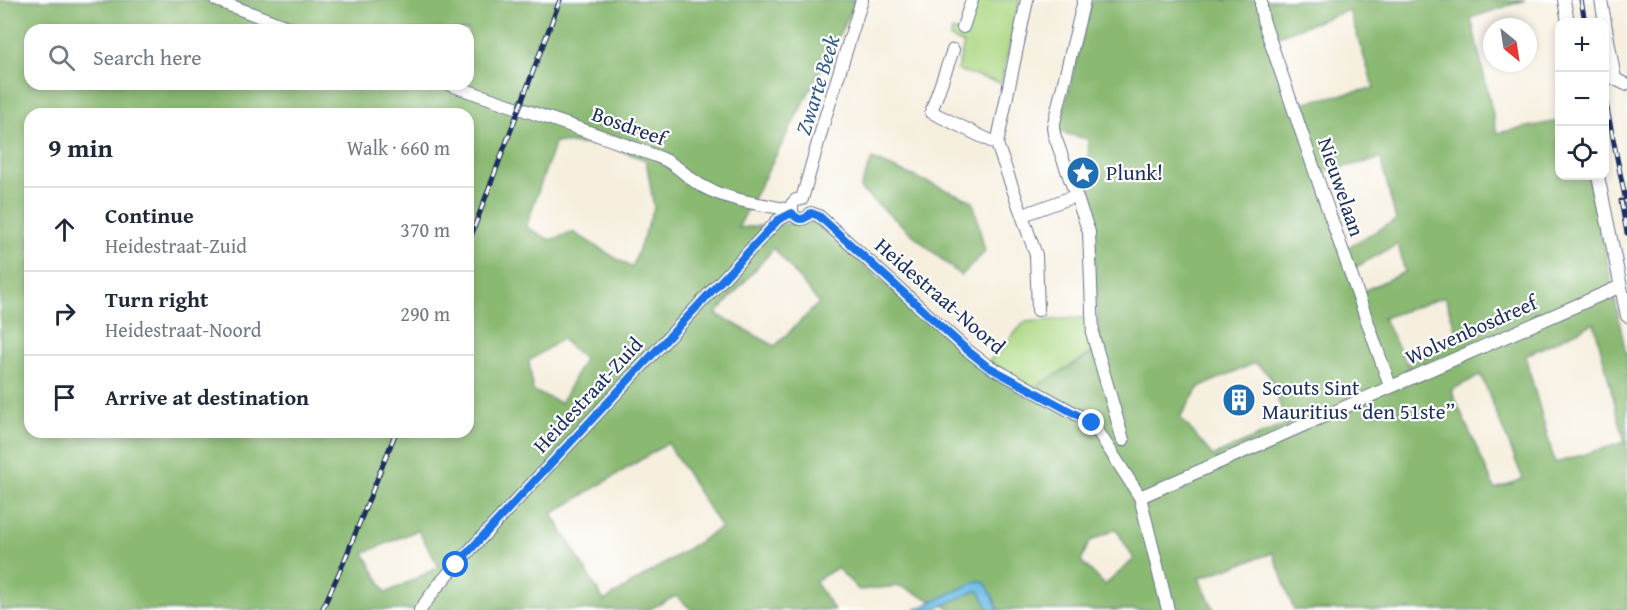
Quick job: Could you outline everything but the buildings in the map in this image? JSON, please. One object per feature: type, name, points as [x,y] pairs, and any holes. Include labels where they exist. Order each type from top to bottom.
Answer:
[{"type":"street","points":[[216,0],[279,24]]},
{"type":"street","points":[[802,199],[862,0]]},
{"type":"street","points":[[963,27],[972,0]]},
{"type":"street","points":[[1027,0],[998,144],[1036,255],[1038,310]]},
{"type":"street","points":[[1084,0],[1053,127],[1089,232],[1094,336],[1123,440]]},
{"type":"street","name":"Nieuwelaan","points":[[1261,0],[1263,20],[1390,386]]},
{"type":"street","points":[[1564,0],[1567,18]]},
{"type":"street","points":[[1601,0],[1616,79],[1625,84]]},
{"type":"street","points":[[953,50],[931,111],[998,144]]},
{"type":"street","name":"Bosdreef","points":[[465,90],[664,159],[680,168],[700,185],[717,193],[791,211]]},
{"type":"street","points":[[1600,180],[1627,316]]},
{"type":"street","points":[[1023,215],[1075,196]]},
{"type":"street","points":[[802,199],[810,204],[811,213],[807,218],[795,218],[791,211],[792,204],[802,199]]},
{"type":"street","name":"Heidestraat-Zuid","points":[[420,610],[456,565],[778,220],[791,211]]},
{"type":"street","name":"Heidestraat-Noord","points":[[811,213],[819,216],[987,366],[1092,423],[1140,497],[1168,610]]},
{"type":"street","name":"Wolvenbosdreef","points":[[1140,497],[1621,286]]},
{"type":"green space","points":[[0,0],[855,0],[853,8],[738,228],[813,221],[982,367],[1027,392],[1099,349],[1088,139],[1058,132],[1092,0],[1525,0],[1471,18],[1497,133],[1555,122],[1555,180],[1591,180],[1627,359],[1627,610],[1294,610],[1273,553],[1199,578],[1214,610],[953,610],[900,586],[859,590],[837,568],[815,581],[834,610],[692,610],[676,596],[648,610],[0,610]],"holes":[[[1349,10],[1374,88],[1291,105],[1272,38]],[[555,142],[609,146],[646,160],[654,208],[632,268],[573,232],[550,240],[526,227]],[[1381,159],[1396,220],[1345,249],[1320,172]],[[1398,244],[1405,272],[1361,292],[1350,270]],[[774,248],[819,303],[775,346],[716,314]],[[1445,297],[1459,340],[1407,364],[1383,318]],[[1594,323],[1625,442],[1555,463],[1525,356]],[[562,339],[584,359],[561,403],[533,391],[529,361]],[[1255,363],[1270,376],[1286,424],[1213,456],[1180,417],[1199,387]],[[1481,375],[1523,479],[1495,489],[1451,390]],[[668,443],[721,528],[604,601],[552,514]],[[1116,529],[1134,559],[1105,585],[1081,561],[1089,542]],[[418,530],[439,567],[386,593],[364,553]]]},
{"type":"green space","points":[[978,0],[1020,0],[1001,83],[957,70],[964,44],[950,38],[952,30],[966,35]]},
{"type":"green space","points":[[872,159],[973,201],[985,252],[961,276],[860,189]]},
{"type":"green space","points":[[1088,317],[1092,354],[1119,441],[989,361],[1025,322]]},
{"type":"water","points":[[977,581],[982,581],[987,585],[999,610],[989,610],[980,592],[975,591],[933,610],[914,610]]},
{"type":"railway","points":[[474,228],[560,0]]},
{"type":"railway","points":[[1581,0],[1584,18]]},
{"type":"railway","points":[[1609,119],[1627,207]]},
{"type":"railway","points":[[1621,201],[1627,233]]},
{"type":"railway","points":[[322,610],[394,438]]},
{"type":"place","name":"Plunk!","points":[[1083,173]]},
{"type":"place","name":"Scouts Sint Mauritius “den 51ste”","points":[[1239,400]]},
{"type":"route","points":[[456,565],[778,220],[792,213],[795,218],[801,219],[807,218],[811,213],[819,216],[987,366],[1092,423]]},
{"type":"water label","name":"Zwarte Beek","points":[[817,85]]}]
